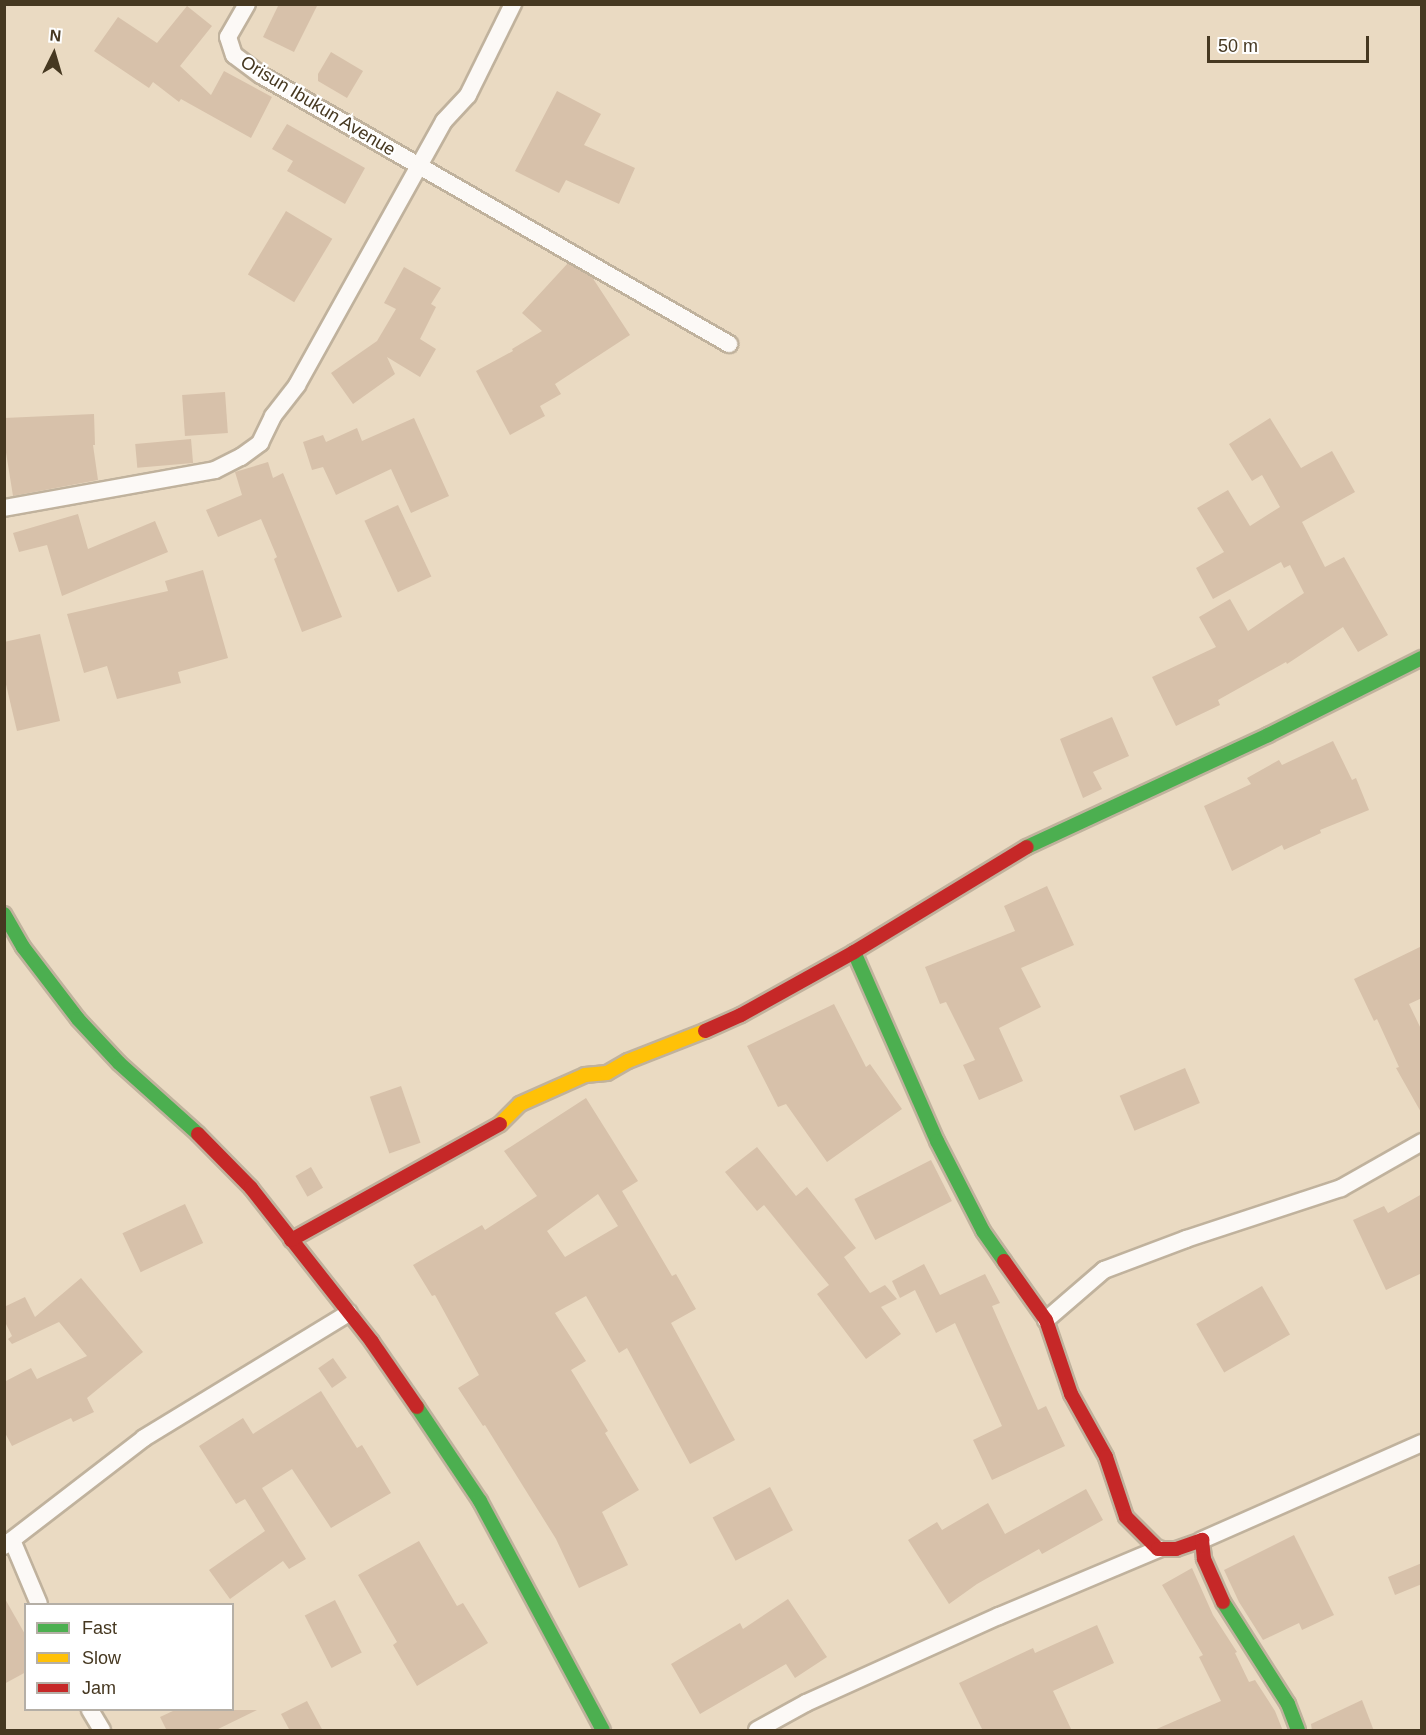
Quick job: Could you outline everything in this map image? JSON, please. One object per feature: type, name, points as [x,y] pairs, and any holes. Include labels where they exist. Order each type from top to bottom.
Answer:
[{"type":"street","name":"Orisun Ibukun Avenue","points":[[247,4],[228,38],[234,55],[261,75],[729,344]]},
{"type":"street","points":[[4,508],[215,470],[241,457],[260,443],[273,416],[297,385],[444,121],[468,95],[513,4]]},
{"type":"street","points":[[291,1240],[503,1122],[520,1104],[585,1075],[606,1073],[628,1061],[680,1043],[741,1015],[854,952],[1034,843],[1268,735],[1422,658]]},
{"type":"street","points":[[4,914],[23,946],[78,1019],[119,1063],[206,1141],[251,1188],[350,1313],[440,1438],[480,1501],[603,1731]]},
{"type":"street","points":[[854,952],[937,1141],[983,1231],[1046,1320],[1071,1394],[1106,1457],[1126,1517],[1158,1549]]},
{"type":"street","points":[[1046,1320],[1104,1270],[1186,1239],[1341,1188],[1422,1142]]},
{"type":"street","points":[[38,1603],[8,1543],[144,1438],[350,1313]]},
{"type":"street","points":[[757,1731],[806,1703],[988,1620],[1158,1549],[1176,1549],[1202,1540],[1422,1443]]},
{"type":"street","points":[[1202,1540],[1204,1559],[1226,1609],[1288,1704],[1298,1731]]},
{"type":"street","points":[[91,1711],[102,1731]]},
{"type":"building","points":[[279,4],[318,4],[294,52],[263,37]]},
{"type":"building","points":[[187,6],[212,26],[180,66],[211,95],[224,71],[272,97],[251,138],[181,99],[179,102],[153,82],[149,88],[94,51],[118,17],[157,43]]},
{"type":"building","points":[[331,52],[363,71],[347,98],[318,81],[318,74]]},
{"type":"building","points":[[557,91],[601,114],[584,145],[635,168],[619,204],[566,180],[559,193],[515,171]]},
{"type":"building","points":[[287,124],[365,168],[345,204],[287,171],[293,161],[272,149]]},
{"type":"building","points":[[286,211],[332,239],[294,302],[248,274]]},
{"type":"building","points":[[568,263],[592,277],[630,335],[555,384],[561,394],[540,406],[545,416],[510,435],[476,371],[513,351],[512,349],[542,331],[522,313]]},
{"type":"building","points":[[404,267],[441,288],[431,304],[436,307],[420,339],[436,349],[420,377],[387,357],[395,374],[353,404],[331,373],[377,341],[396,309],[384,303]]},
{"type":"building","points":[[225,392],[228,433],[185,436],[182,395]]},
{"type":"building","points":[[94,414],[95,445],[93,445],[98,480],[13,496],[4,440],[4,418]]},
{"type":"building","points":[[414,418],[449,496],[411,513],[391,469],[336,495],[323,467],[312,470],[303,442],[323,435],[326,442],[357,428],[362,441]]},
{"type":"building","points":[[1270,418],[1301,468],[1332,451],[1355,492],[1302,522],[1325,567],[1344,557],[1388,635],[1358,652],[1343,627],[1287,664],[1286,662],[1218,700],[1220,705],[1176,726],[1152,677],[1216,647],[1199,617],[1230,599],[1248,631],[1304,593],[1290,565],[1284,568],[1281,562],[1213,599],[1196,568],[1224,552],[1197,508],[1228,490],[1250,526],[1280,507],[1262,475],[1252,481],[1229,444]]},
{"type":"building","points":[[191,439],[193,463],[137,468],[135,444]]},
{"type":"building","points":[[268,462],[273,478],[283,473],[342,617],[302,632],[274,559],[277,557],[261,519],[218,537],[206,510],[242,495],[235,472]]},
{"type":"building","points":[[398,505],[431,577],[398,592],[364,521]]},
{"type":"building","points":[[78,514],[88,549],[155,521],[168,552],[62,596],[47,545],[19,552],[13,533]]},
{"type":"building","points":[[203,570],[228,658],[178,672],[181,683],[117,699],[107,666],[84,673],[67,614],[168,591],[165,581]]},
{"type":"building","points":[[40,634],[60,721],[17,731],[4,676],[4,642]]},
{"type":"building","points":[[1112,717],[1129,756],[1093,772],[1102,789],[1083,798],[1060,739]]},
{"type":"building","points":[[1333,741],[1352,780],[1356,778],[1369,810],[1320,830],[1321,833],[1284,850],[1282,845],[1232,871],[1204,806],[1251,784],[1247,778],[1279,760],[1282,765]]},
{"type":"building","points":[[1047,886],[1074,945],[1021,968],[1041,1007],[999,1028],[1023,1081],[979,1100],[963,1065],[975,1060],[946,1002],[940,1004],[925,967],[1015,931],[1004,906]]},
{"type":"building","points":[[1422,946],[1422,998],[1409,1004],[1422,1031],[1422,1114],[1396,1068],[1399,1067],[1377,1019],[1374,1021],[1354,979]]},
{"type":"building","points":[[834,1004],[866,1067],[870,1064],[902,1109],[827,1162],[786,1104],[778,1107],[747,1046]]},
{"type":"building","points":[[1185,1068],[1200,1103],[1134,1131],[1120,1096]]},
{"type":"building","points":[[401,1086],[421,1143],[389,1153],[370,1097]]},
{"type":"building","points":[[586,1098],[638,1181],[622,1191],[672,1276],[676,1274],[696,1309],[671,1323],[735,1440],[690,1464],[627,1348],[619,1353],[586,1296],[555,1313],[586,1361],[571,1370],[608,1431],[605,1433],[639,1490],[602,1512],[628,1565],[579,1588],[556,1539],[485,1425],[483,1426],[458,1388],[479,1375],[435,1295],[432,1296],[413,1265],[482,1225],[485,1230],[537,1196],[504,1151]],"holes":[[[598,1194],[618,1226],[565,1257],[547,1231]]]},
{"type":"building","points":[[757,1147],[796,1196],[807,1187],[856,1248],[844,1257],[870,1293],[885,1285],[897,1299],[881,1307],[901,1334],[866,1359],[817,1294],[829,1285],[764,1205],[757,1211],[725,1172]]},
{"type":"building","points":[[931,1160],[952,1201],[875,1240],[854,1199]]},
{"type":"building","points":[[311,1167],[323,1188],[307,1197],[295,1176]]},
{"type":"building","points":[[1422,1194],[1422,1273],[1386,1290],[1353,1220],[1384,1206],[1388,1213]]},
{"type":"building","points":[[185,1204],[203,1243],[141,1272],[122,1233]]},
{"type":"building","points":[[924,1264],[940,1295],[985,1274],[1000,1303],[992,1306],[1038,1410],[1046,1406],[1065,1446],[992,1480],[973,1440],[1002,1426],[955,1323],[936,1333],[915,1290],[900,1298],[892,1281]]},
{"type":"building","points":[[81,1278],[143,1352],[87,1398],[94,1412],[73,1422],[71,1418],[12,1446],[4,1431],[4,1382],[31,1368],[37,1379],[87,1356],[59,1322],[12,1344],[8,1339],[12,1336],[4,1320],[4,1307],[25,1297],[35,1317]]},
{"type":"building","points":[[1262,1286],[1290,1334],[1224,1372],[1196,1324]]},
{"type":"building","points":[[333,1358],[347,1378],[332,1388],[318,1368]]},
{"type":"building","points":[[321,1391],[357,1448],[362,1445],[391,1493],[331,1528],[292,1469],[262,1488],[306,1559],[289,1569],[283,1561],[230,1599],[209,1570],[265,1531],[245,1499],[236,1504],[199,1446],[243,1418],[253,1434]]},
{"type":"building","points":[[770,1487],[793,1530],[736,1561],[713,1518]]},
{"type":"building","points":[[1086,1489],[1103,1520],[1042,1554],[1039,1549],[977,1584],[949,1604],[908,1540],[937,1522],[942,1530],[988,1503],[1005,1534]]},
{"type":"building","points":[[1294,1535],[1334,1615],[1302,1630],[1299,1623],[1263,1640],[1239,1602],[1224,1570]]},
{"type":"building","points":[[419,1541],[457,1606],[463,1603],[488,1643],[417,1686],[393,1645],[397,1642],[358,1575]]},
{"type":"building","points":[[1422,1563],[1422,1584],[1395,1595],[1388,1577]]},
{"type":"building","points":[[1192,1568],[1213,1615],[1237,1652],[1235,1653],[1249,1682],[1255,1680],[1275,1711],[1283,1731],[1152,1731],[1221,1701],[1199,1657],[1203,1655],[1162,1585]]},
{"type":"building","points":[[4,1597],[24,1632],[24,1673],[4,1684]]},
{"type":"building","points":[[788,1599],[827,1657],[795,1678],[786,1664],[700,1714],[671,1664],[740,1623],[743,1629]]},
{"type":"building","points":[[335,1600],[362,1653],[331,1668],[305,1615]]},
{"type":"building","points":[[1097,1625],[1114,1663],[1053,1691],[1072,1731],[983,1731],[959,1683],[1033,1648],[1035,1653]]},
{"type":"building","points":[[1362,1700],[1374,1731],[1312,1731],[1311,1724]]},
{"type":"building","points":[[307,1701],[323,1731],[290,1731],[281,1714]]},
{"type":"building","points":[[257,1710],[214,1731],[167,1731],[160,1717],[173,1711]]},
{"type":"traffic: fast","points":[[1027,847],[1268,735],[1422,658]]},
{"type":"traffic: fast","points":[[4,914],[23,947],[78,1019],[119,1063],[198,1134]]},
{"type":"traffic: fast","points":[[854,952],[937,1141],[983,1231],[1004,1261]]},
{"type":"traffic: fast","points":[[417,1407],[480,1501],[603,1730]]},
{"type":"traffic: fast","points":[[1223,1602],[1288,1704],[1298,1730]]},
{"type":"traffic: slow","points":[[500,1124],[520,1104],[585,1075],[607,1073],[628,1061],[705,1031]]},
{"type":"traffic: jam","points":[[705,1031],[741,1015],[854,952],[1027,847]]},
{"type":"traffic: jam","points":[[291,1240],[500,1124]]},
{"type":"traffic: jam","points":[[198,1134],[251,1188],[372,1342],[417,1407]]},
{"type":"traffic: jam","points":[[1004,1261],[1046,1320],[1071,1394],[1106,1457],[1126,1517],[1158,1549],[1176,1549],[1202,1540],[1204,1559],[1223,1602]]}]
